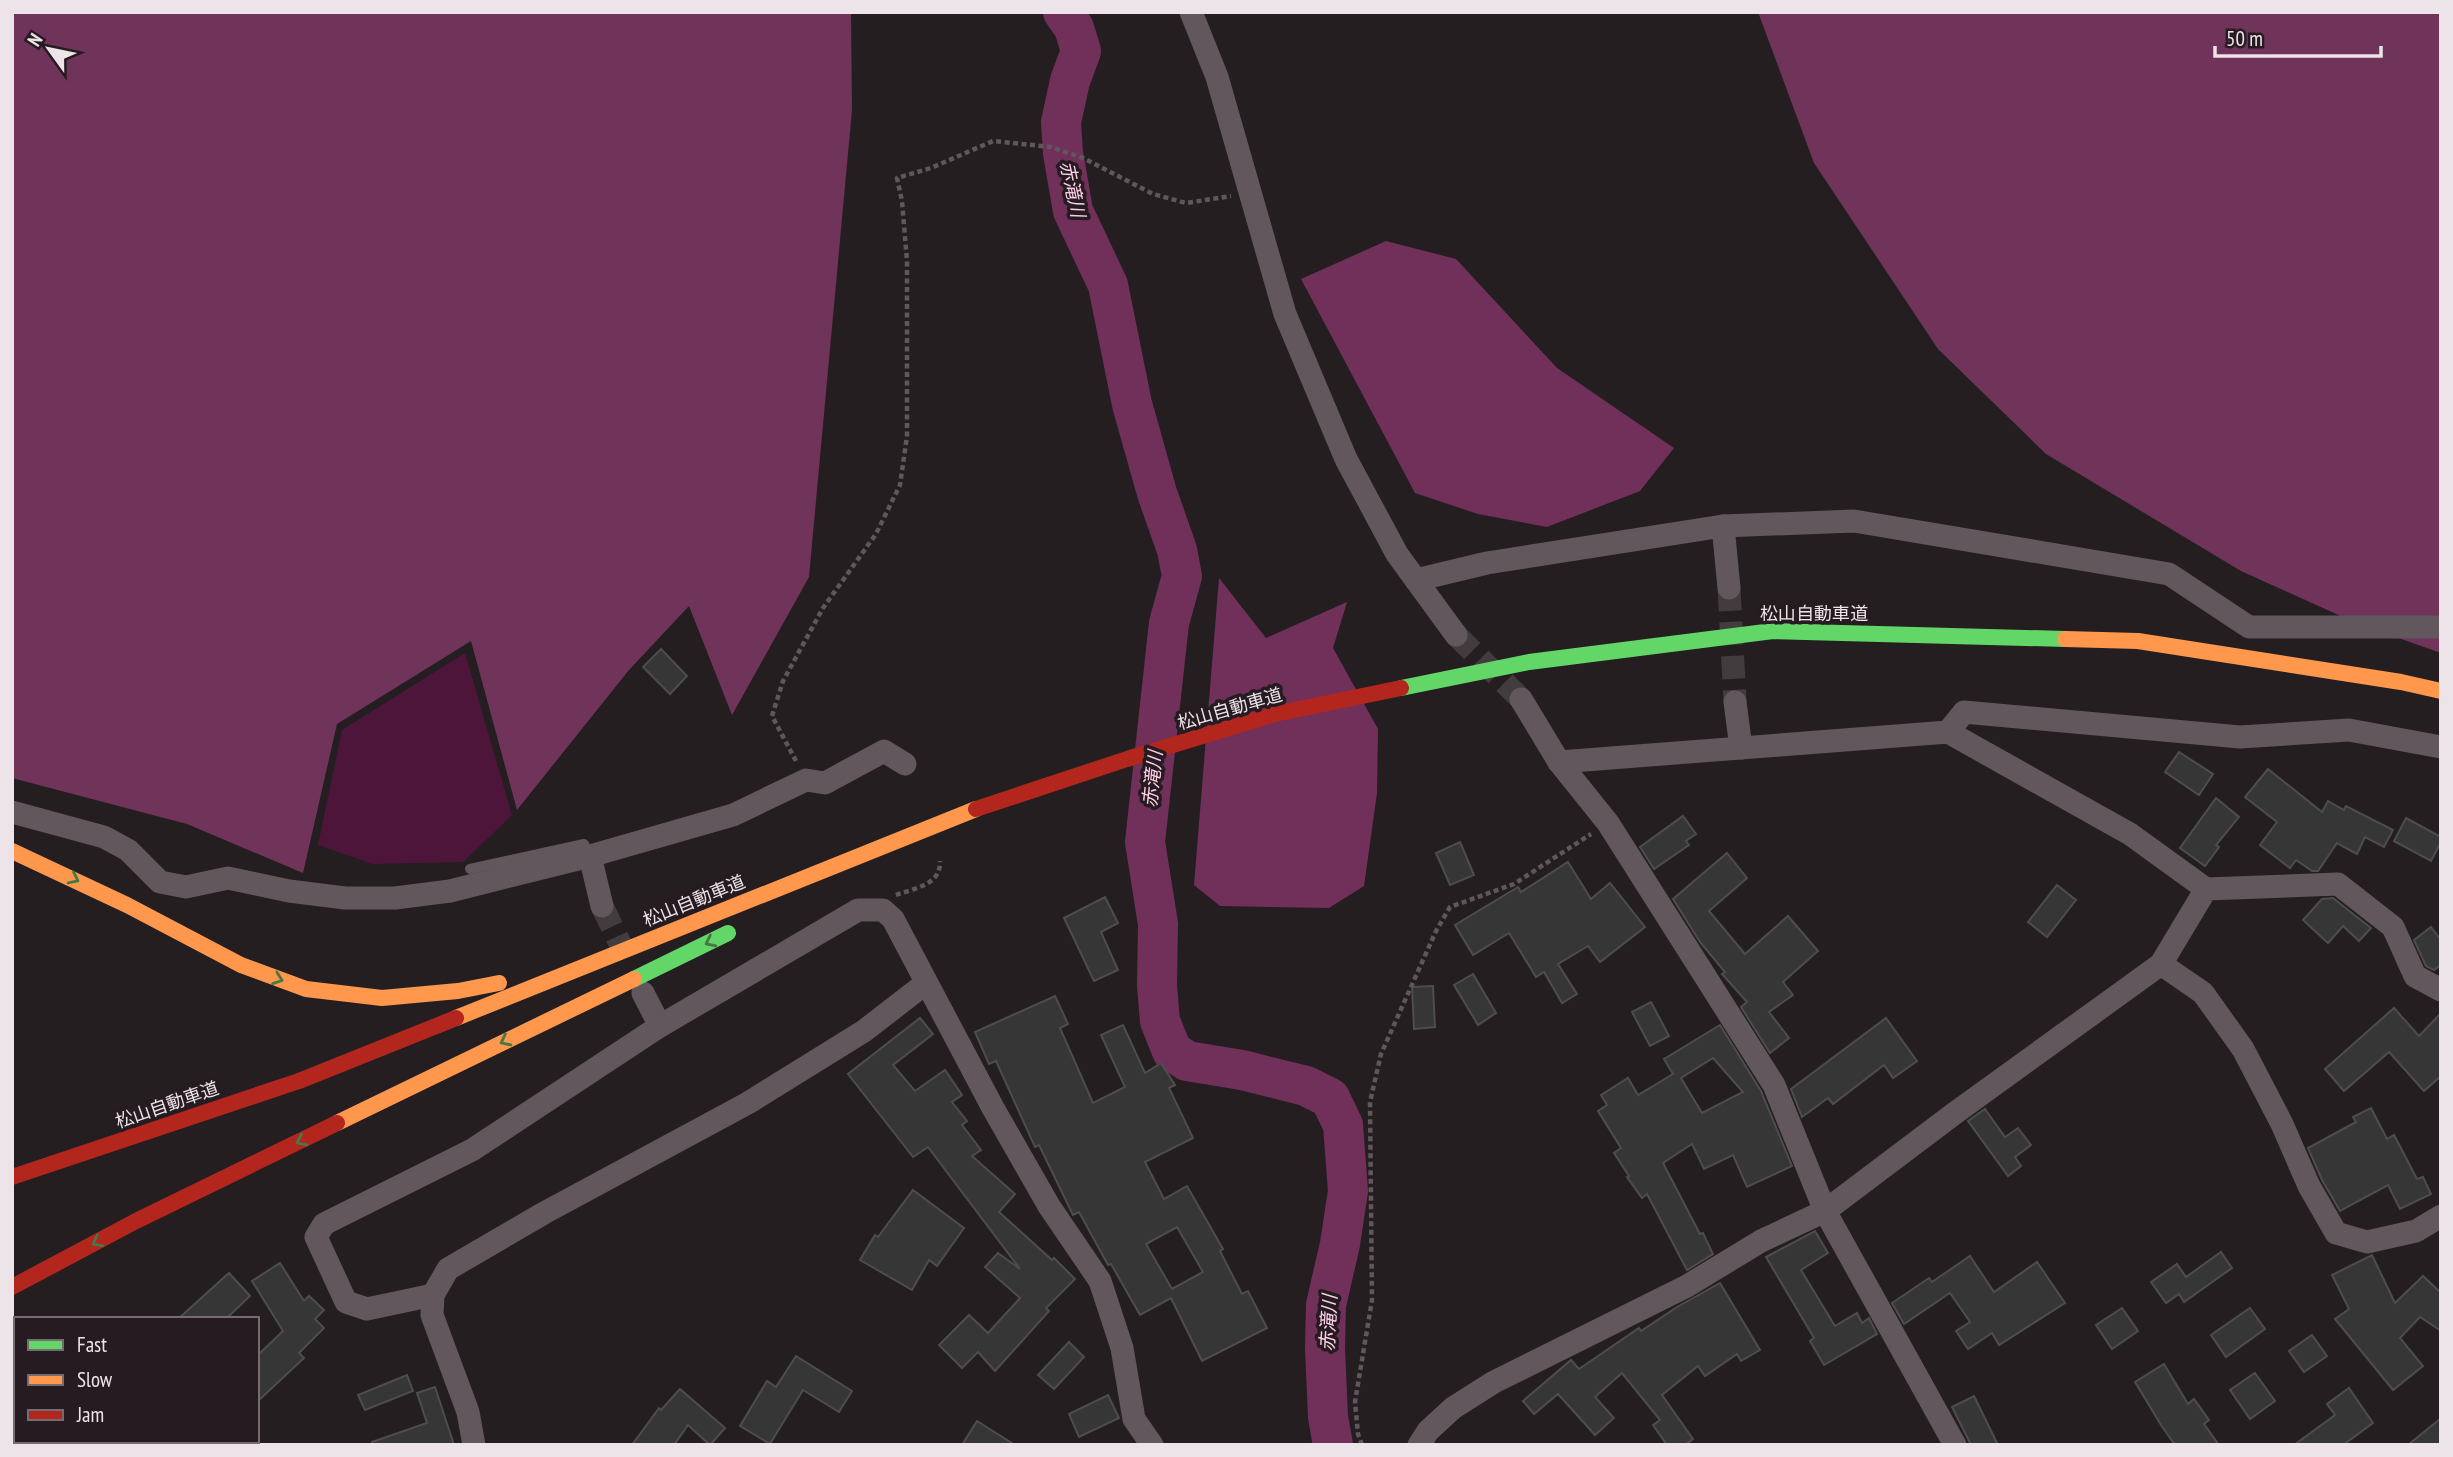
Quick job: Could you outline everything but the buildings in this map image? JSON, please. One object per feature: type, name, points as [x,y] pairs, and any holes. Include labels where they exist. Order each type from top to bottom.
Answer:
[{"type":"highway","name":"松山自動車道","points":[[12,1177],[299,1081],[991,804],[1275,714],[1530,662],[1773,631],[2138,641],[2401,682],[2441,691]]},
{"type":"highway","points":[[810,893],[991,804]]},
{"type":"highway","points":[[12,851],[127,905],[241,965],[306,989],[382,998],[458,991],[574,970]]},
{"type":"highway","points":[[12,1287],[136,1221],[747,924]]},
{"type":"street","points":[[1191,12],[1217,77],[1285,314],[1346,459],[1397,554],[1455,635]]},
{"type":"street","points":[[1416,580],[1487,563],[1723,526],[1854,521],[2169,574],[2249,626],[2441,626]]},
{"type":"street","points":[[1723,526],[1729,588]]},
{"type":"street","points":[[1521,699],[1559,762],[1608,822],[1774,1085],[1825,1210],[1955,1445]]},
{"type":"street","points":[[1735,702],[1741,748]]},
{"type":"street","points":[[1948,732],[1964,712],[2240,737],[2349,730],[2441,747]]},
{"type":"street","points":[[1559,762],[1948,732],[2130,834],[2206,889],[2338,884],[2393,927],[2415,976],[2441,990]]},
{"type":"street","points":[[12,812],[104,837],[128,850],[160,882],[186,887],[228,878],[289,891],[345,898],[395,898],[450,891],[590,856],[733,815],[806,780],[825,783],[884,751],[905,764]]},
{"type":"street","points":[[590,856],[602,906]]},
{"type":"street","points":[[1419,1445],[1428,1431],[1453,1408],[1494,1382],[1687,1286],[1761,1241],[1825,1210],[1955,1112],[2161,964],[2206,889]]},
{"type":"street","points":[[433,1295],[367,1309],[346,1302],[316,1237],[324,1224],[472,1150],[660,1026],[858,910],[883,910],[893,919],[1049,1206],[1100,1281],[1122,1348],[1134,1419],[1152,1445]]},
{"type":"street","points":[[2161,964],[2203,993],[2243,1049],[2282,1124],[2309,1186],[2336,1233],[2367,1242],[2416,1231],[2441,1216]]},
{"type":"street","points":[[474,1445],[468,1412],[432,1315],[433,1295],[448,1269],[544,1213],[748,1103],[864,1031],[926,983]]},
{"type":"street","points":[[643,993],[660,1026]]},
{"type":"lane","points":[[470,869],[584,844],[590,856]]},
{"type":"path","points":[[806,780],[772,716],[783,681],[823,608],[876,534],[900,485],[907,436],[907,261],[902,201],[897,178],[931,168],[993,141],[1051,147],[1083,158],[1153,194],[1186,203],[1250,193]]},
{"type":"path","points":[[1362,1445],[1354,1402],[1372,1300],[1370,1102],[1381,1054],[1436,931],[1450,907],[1514,884],[1608,822]]},
{"type":"path","points":[[883,910],[896,895],[933,881],[941,871],[940,861]]},
{"type":"shaded area","points":[[12,12],[851,12],[852,110],[809,577],[732,715],[689,606],[629,670],[517,810],[471,641],[337,724],[303,873],[187,824],[12,778]]},
{"type":"shaded area","points":[[1758,12],[2441,12],[2441,653],[2356,623],[2241,571],[2046,454],[1938,349],[1814,163]]},
{"type":"shaded area","points":[[1386,241],[1456,259],[1557,368],[1674,448],[1640,491],[1547,527],[1478,514],[1415,493],[1301,279]]},
{"type":"shaded area","points":[[1219,578],[1266,638],[1347,602],[1333,648],[1378,729],[1377,793],[1364,886],[1329,908],[1220,906],[1194,885]]},
{"type":"shaded area","points":[[465,653],[512,815],[463,862],[373,864],[318,845],[342,730]]},
{"type":"waterway","name":"赤滝川","points":[[1063,12],[1074,28],[1081,51],[1070,81],[1061,122],[1063,153],[1073,211],[1108,285],[1132,404],[1157,493],[1177,550],[1182,576],[1169,623],[1145,842],[1158,924],[1157,986],[1160,1021],[1172,1051],[1187,1061],[1242,1070],[1306,1086],[1330,1098],[1343,1125],[1348,1191],[1340,1244],[1326,1305],[1328,1417],[1333,1445]]},
{"type":"tunnel","points":[[1729,588],[1735,702]]},
{"type":"tunnel","points":[[1456,635],[1521,699]]},
{"type":"tunnel","points":[[602,906],[628,960]]},
{"type":"traffic: fast","points":[[1401,688],[1529,662],[1773,631],[2065,639]]},
{"type":"traffic: fast","points":[[634,979],[728,933]]},
{"type":"traffic: slow","points":[[2065,639],[2138,641],[2401,682],[2441,691]]},
{"type":"traffic: slow","points":[[456,1018],[976,809]]},
{"type":"traffic: slow","points":[[12,851],[127,905],[241,965],[306,989],[382,998],[458,991],[499,983]]},
{"type":"traffic: slow","points":[[337,1123],[634,979]]},
{"type":"traffic: jam","points":[[976,809],[1275,714],[1401,688]]},
{"type":"traffic: jam","points":[[12,1177],[299,1081],[456,1018]]},
{"type":"traffic: jam","points":[[12,1287],[136,1221],[337,1123]]}]
